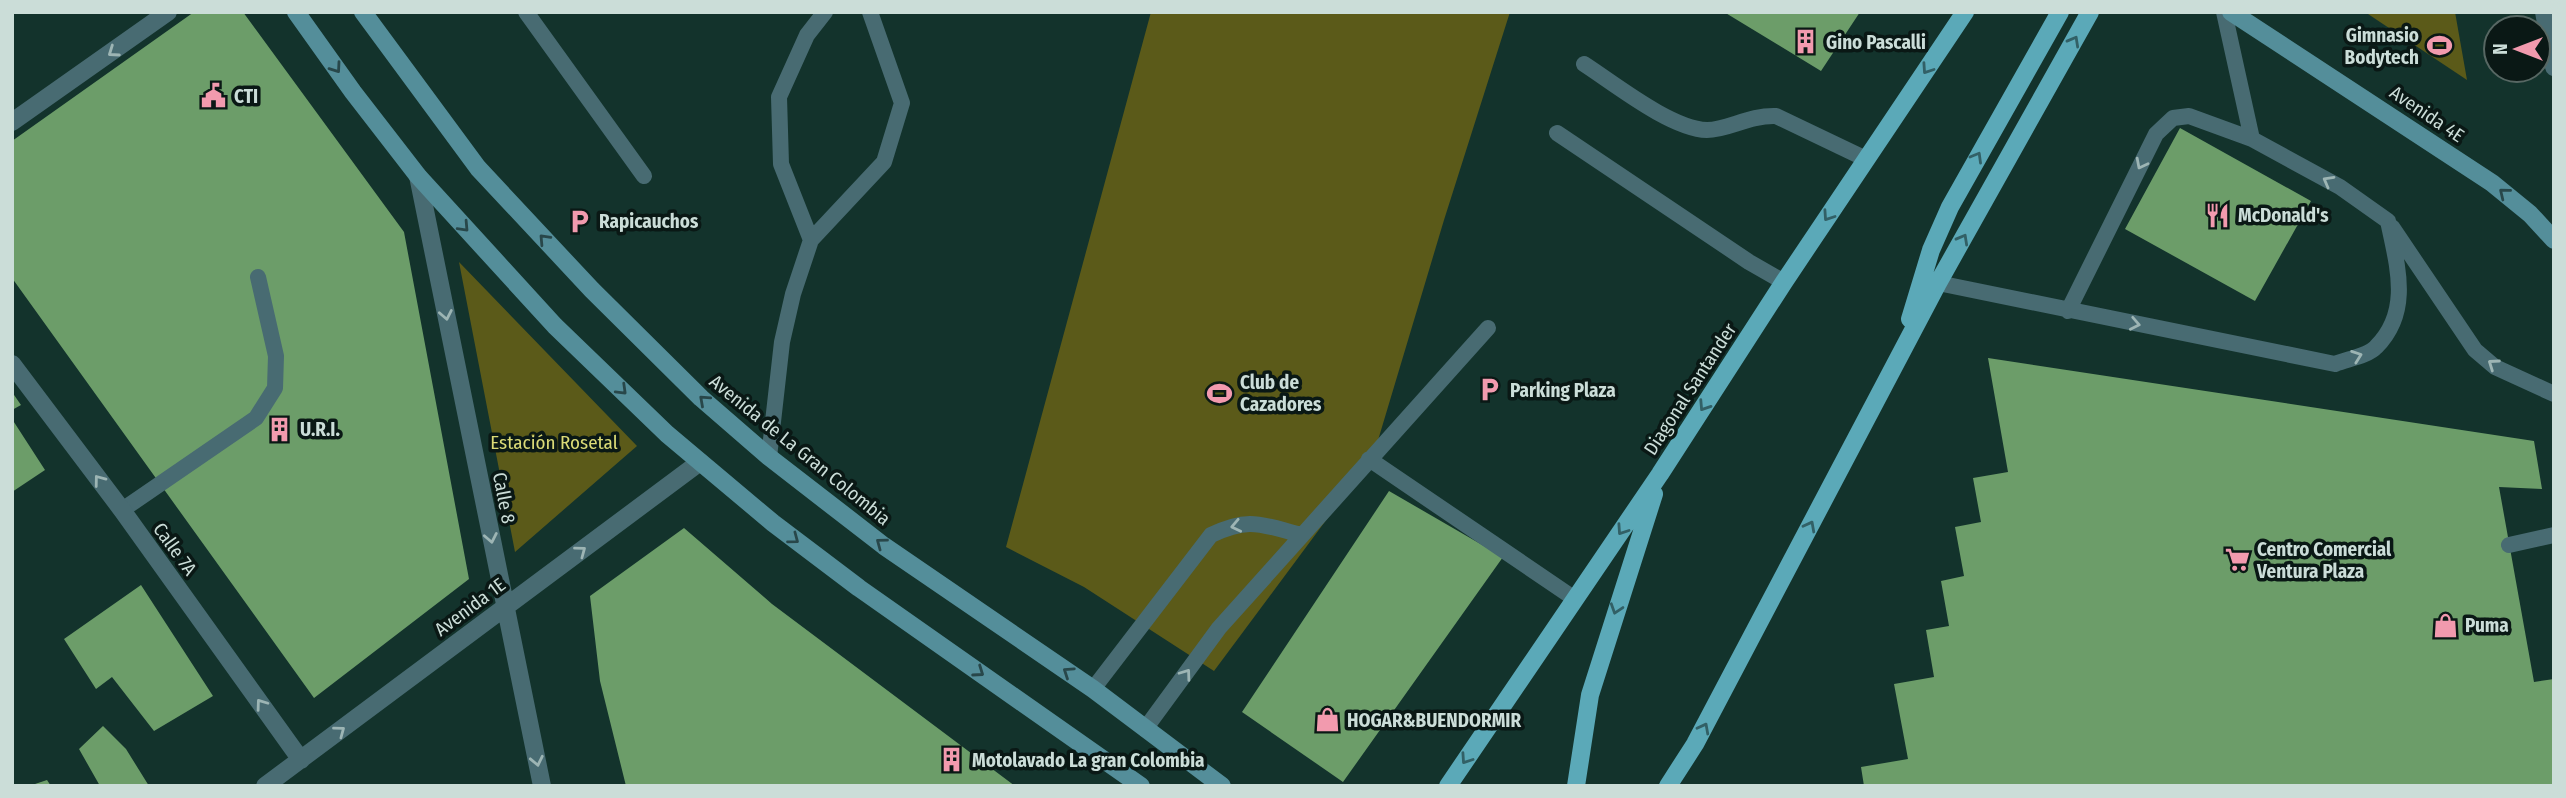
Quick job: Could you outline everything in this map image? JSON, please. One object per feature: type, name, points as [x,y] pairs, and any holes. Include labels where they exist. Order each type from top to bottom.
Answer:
[{"type":"main road","name":"Diagonal Santander","points":[[1448,786],[1660,474],[1784,282],[1965,12]]},
{"type":"main road","points":[[1900,356],[1924,271],[1945,217],[2060,12]]},
{"type":"main road","points":[[1668,786],[1695,744],[1938,284],[2090,12]]},
{"type":"main road","points":[[1576,786],[1590,695],[1660,474]]},
{"type":"street","points":[[12,122],[168,12]]},
{"type":"street","points":[[296,12],[418,176],[555,326],[667,434],[773,523],[859,588],[1141,786]]},
{"type":"street","name":"Avenida de La Gran Colombia","points":[[363,12],[478,168],[601,300],[701,398],[769,457],[884,546],[1093,689],[1222,786]]},
{"type":"street","name":"Avenida 4E","points":[[2231,12],[2492,183],[2530,214],[2554,240]]},
{"type":"street","points":[[2544,12],[2554,67]]},
{"type":"street","name":"Calle 8","points":[[418,176],[542,786]]},
{"type":"street","name":"Calle 7A","points":[[12,364],[122,510],[301,760]]},
{"type":"street","name":"Avenida 1E","points":[[265,786],[700,462]]},
{"type":"lane","points":[[526,12],[644,176]]},
{"type":"lane","points":[[811,240],[781,164],[779,97],[807,35],[825,12]]},
{"type":"lane","points":[[769,457],[782,342],[793,294],[811,240],[884,162],[901,103],[870,12]]},
{"type":"lane","points":[[2224,12],[2252,139]]},
{"type":"lane","points":[[1584,64],[1676,123],[1708,130],[1760,115],[1776,116],[1866,159]]},
{"type":"lane","points":[[2068,311],[2156,134],[2173,118],[2189,116],[2252,139],[2340,187],[2388,221],[2475,350],[2495,368],[2554,394]]},
{"type":"lane","points":[[1557,132],[1749,262],[1784,282]]},
{"type":"lane","points":[[1938,284],[2335,363],[2375,349],[2396,318],[2401,283],[2388,221]]},
{"type":"lane","points":[[122,510],[256,418],[275,388],[276,356],[258,277]]},
{"type":"lane","points":[[1145,729],[1219,628],[1488,328]]},
{"type":"lane","points":[[1369,460],[1575,599]]},
{"type":"lane","points":[[1093,689],[1211,535],[1233,524],[1256,523],[1302,535]]},
{"type":"lane","points":[[2509,545],[2554,535]]},
{"type":"green space","name":"Club de Cazadores","points":[[1151,12],[1510,12],[1373,457],[1214,671],[1084,587],[1006,547]]},
{"type":"green space","name":"Gimnasio Bodytech","points":[[2365,12],[2455,12],[2467,80]]},
{"type":"green space","name":"Estación Rosetal","points":[[459,262],[637,446],[515,552]]},
{"type":"building","name":"U.R.I.","points":[[194,12],[243,12],[404,232],[469,579],[314,698],[12,278],[12,141]]},
{"type":"building","name":"Gino Pascalli","points":[[1724,12],[1860,12],[1821,71]]},
{"type":"building","name":"McDonald's","points":[[2180,128],[2311,201],[2255,301],[2125,229]]},
{"type":"building","name":"Centro Comercial Ventura Plaza","points":[[1988,358],[2534,441],[2542,489],[2499,487],[2534,682],[2554,679],[2554,786],[1864,786],[1861,767],[1908,759],[1894,684],[1934,677],[1926,630],[1949,626],[1941,581],[1964,576],[1955,527],[1981,522],[1973,478],[2008,472]]},
{"type":"building","points":[[12,392],[21,405],[12,410]]},
{"type":"building","points":[[12,419],[45,470],[12,492]]},
{"type":"building","points":[[1389,491],[1503,557],[1343,782],[1242,712]]},
{"type":"building","points":[[684,528],[772,604],[1015,786],[626,786],[600,681],[590,596]]},
{"type":"building","points":[[141,585],[213,696],[154,731],[112,677],[96,689],[64,639]]},
{"type":"building","points":[[103,726],[126,749],[149,786],[100,786],[79,749]]},
{"type":"building","points":[[47,780],[51,786],[32,786],[32,785]]},
{"type":"place","name":"Gino Pascalli","points":[[1806,42]]},
{"type":"place","name":"Gimnasio Bodytech","points":[[2439,46]]},
{"type":"place","name":"CTI","points":[[214,96]]},
{"type":"place","name":"McDonald's","points":[[2218,215]]},
{"type":"place","name":"Rapicauchos","points":[[579,221]]},
{"type":"place","name":"Parking Plaza","points":[[1490,390]]},
{"type":"place","name":"Club de Cazadores","points":[[1220,393]]},
{"type":"place","name":"U.R.I.","points":[[280,429]]},
{"type":"place","name":"Centro Comercial Ventura Plaza","points":[[2237,560]]},
{"type":"place","name":"Puma","points":[[2445,625]]},
{"type":"place","name":"HOGAR&BUENDORMIR","points":[[1327,720]]},
{"type":"place","name":"Motolavado La gran Colombia","points":[[952,760]]}]
